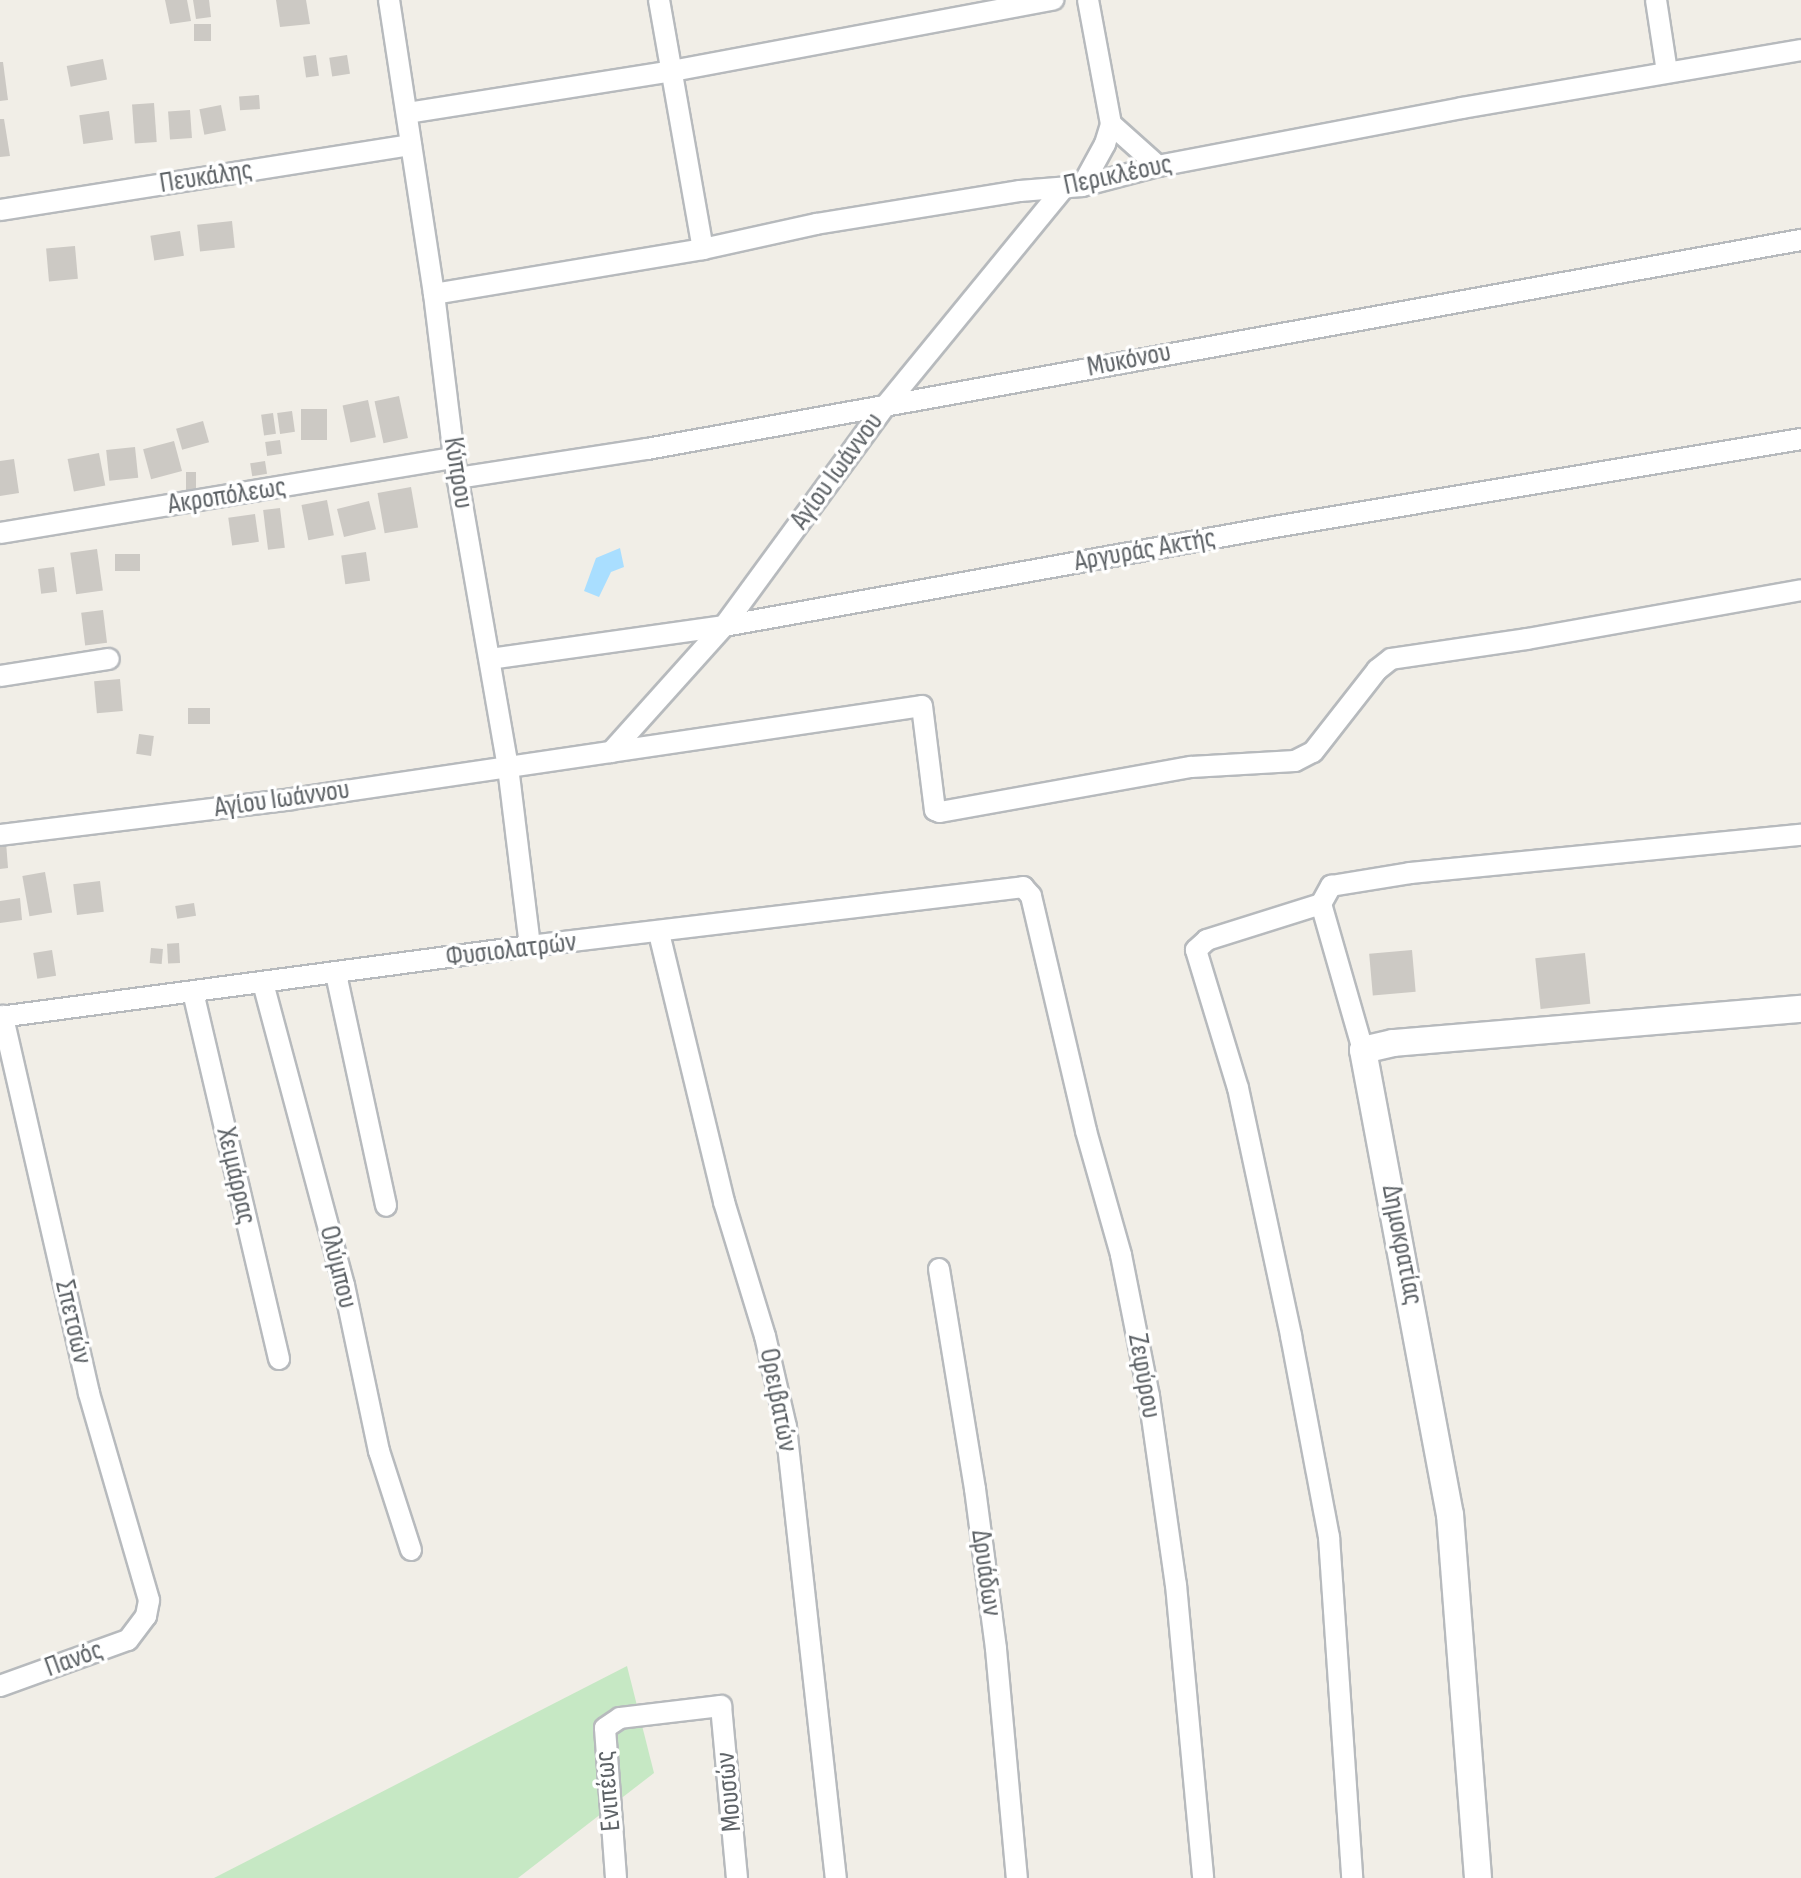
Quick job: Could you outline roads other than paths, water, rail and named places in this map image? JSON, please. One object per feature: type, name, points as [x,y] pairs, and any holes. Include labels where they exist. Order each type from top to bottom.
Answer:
[{"type":"street","name":"Κύπρου","points":[[389,0],[434,294],[456,468],[508,767],[530,946]]},
{"type":"street","points":[[659,0],[703,249]]},
{"type":"street","points":[[407,113],[672,71],[1053,0]]},
{"type":"street","points":[[1088,0],[1111,124],[1158,166]]},
{"type":"street","points":[[1656,0],[1667,72]]},
{"type":"street","name":"Περικλέους","points":[[434,294],[703,249],[816,224],[1020,191],[1073,188],[1158,166],[1801,50]]},
{"type":"street","name":"Αγίου Ιωάννου","points":[[611,752],[724,626],[886,405],[1073,188],[1105,144],[1111,124]]},
{"type":"street","name":"Πευκάλης","points":[[0,210],[411,145]]},
{"type":"street","name":"Μυκόνου","points":[[456,468],[647,449],[1801,240]]},
{"type":"street","name":"Αργυράς Ακτής","points":[[490,659],[724,626],[1274,527],[1801,439]]},
{"type":"street","name":"Ακροπόλεως","points":[[0,533],[456,468]]},
{"type":"street","name":"Αγίου Ιωάννου","points":[[0,835],[508,767],[922,706],[935,810],[940,812],[1191,767],[1295,761],[1313,752],[1377,670],[1391,659],[1527,639],[1801,590]]},
{"type":"street","points":[[0,676],[109,659]]},
{"type":"street","points":[[1352,1878],[1329,1537],[1291,1336],[1238,1088],[1196,950],[1207,940],[1321,904],[1331,886],[1410,873],[1801,835]]},
{"type":"street","name":"Φυσιολατρών","points":[[2,1016],[530,946],[659,933],[1023,887]]},
{"type":"street","name":"Ζεφύρου","points":[[1023,887],[1031,896],[1086,1131],[1121,1255],[1149,1396],[1176,1585],[1203,1878]]},
{"type":"street","points":[[1321,904],[1363,1050],[1393,1043],[1801,1009]]},
{"type":"street","name":"Ορειβατών","points":[[659,933],[724,1202],[765,1336],[786,1427],[836,1878]]},
{"type":"street","points":[[336,974],[386,1206]]},
{"type":"street","name":"Ολύμπου","points":[[263,983],[344,1285],[379,1451],[411,1550]]},
{"type":"street","name":"Χειμάρρας","points":[[193,992],[279,1359]]},
{"type":"street","name":"Σπετσών","points":[[2,1016],[89,1393],[148,1592],[148,1610],[141,1624]]},
{"type":"street","name":"Δημοκρατίας","points":[[1363,1050],[1450,1515],[1478,1878]]},
{"type":"street","name":"Δρυάδων","points":[[939,1269],[975,1489],[996,1649],[1017,1878]]},
{"type":"street","name":"Πανός","points":[[0,1686],[128,1640],[141,1624]]},
{"type":"street","name":"Ενιπέως","points":[[616,1878],[605,1728],[620,1718],[721,1706]]},
{"type":"street","name":"Μουσών","points":[[721,1706],[737,1878]]},
{"type":"water","points":[[620,548],[624,567],[611,572],[599,597],[584,591],[596,558]]}]
